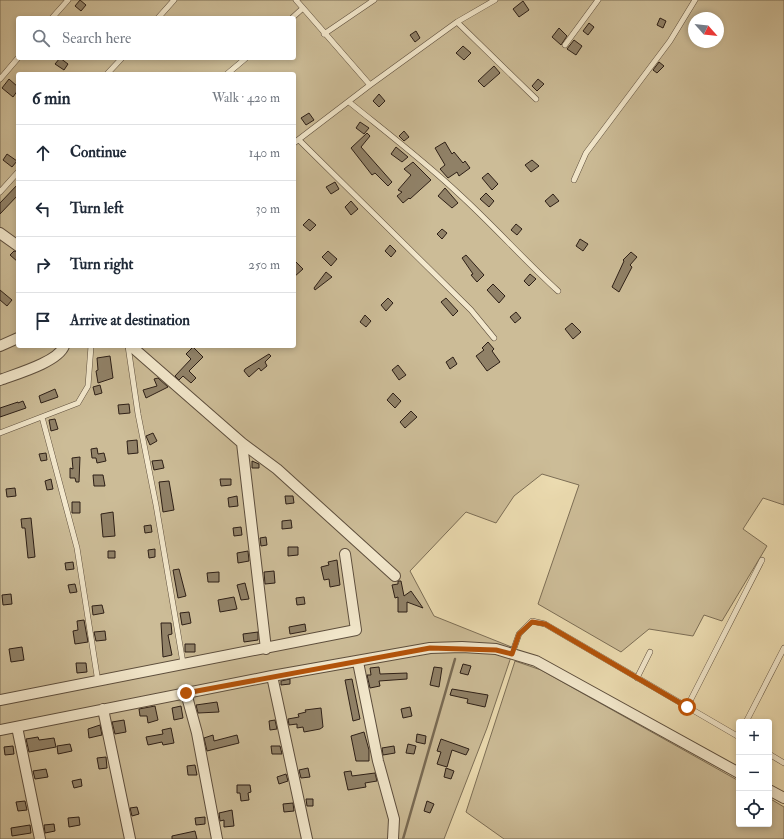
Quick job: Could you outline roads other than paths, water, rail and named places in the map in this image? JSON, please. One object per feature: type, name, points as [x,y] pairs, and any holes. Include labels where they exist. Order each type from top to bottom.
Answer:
[{"type":"street","points":[[0,232],[16,244]]},
{"type":"street","points":[[0,346],[16,339]]},
{"type":"street","points":[[0,380],[42,363],[62,352],[63,348]]},
{"type":"street","points":[[132,348],[242,443],[277,469],[395,576]]},
{"type":"street","points":[[242,443],[266,649]]},
{"type":"street","points":[[0,700],[266,649],[356,630],[344,554]]},
{"type":"street","points":[[0,730],[272,676],[358,662],[430,648],[496,650],[536,661],[736,771]]},
{"type":"street","points":[[358,662],[378,761],[394,819],[394,839]]},
{"type":"street","points":[[272,676],[307,839]]},
{"type":"street","points":[[186,693],[197,733],[217,839]]},
{"type":"street","points":[[103,709],[130,839]]},
{"type":"street","points":[[17,727],[40,839]]},
{"type":"street","points":[[771,791],[784,798]]},
{"type":"lane","points":[[54,16],[68,0]]},
{"type":"lane","points":[[160,16],[174,0]]},
{"type":"lane","points":[[296,0],[324,34],[370,85]]},
{"type":"lane","points":[[324,34],[374,0]]},
{"type":"lane","points":[[296,142],[370,85],[457,22],[495,0]]},
{"type":"lane","points":[[565,45],[598,0]]},
{"type":"lane","points":[[574,180],[586,153],[670,41],[696,0]]},
{"type":"lane","points":[[294,16],[303,8]]},
{"type":"lane","points":[[457,22],[536,99]]},
{"type":"lane","points":[[0,78],[16,60]]},
{"type":"lane","points":[[109,72],[120,60]]},
{"type":"lane","points":[[229,72],[244,60]]},
{"type":"lane","points":[[349,102],[459,194],[558,291]]},
{"type":"lane","points":[[299,140],[471,310],[494,338]]},
{"type":"lane","points":[[0,192],[16,174]]},
{"type":"lane","points":[[0,433],[78,403],[88,386],[90,348]]},
{"type":"lane","points":[[130,348],[138,414],[156,505],[183,664]]},
{"type":"lane","points":[[42,417],[77,548],[98,682]]},
{"type":"lane","points":[[687,707],[762,560]]},
{"type":"lane","points":[[512,654],[519,634],[532,622],[545,624],[736,734]]},
{"type":"lane","points":[[748,719],[784,648]]},
{"type":"lane","points":[[637,678],[650,652]]},
{"type":"lane","points":[[771,755],[784,763]]},
{"type":"waterway","points":[[403,839],[455,659]]}]
